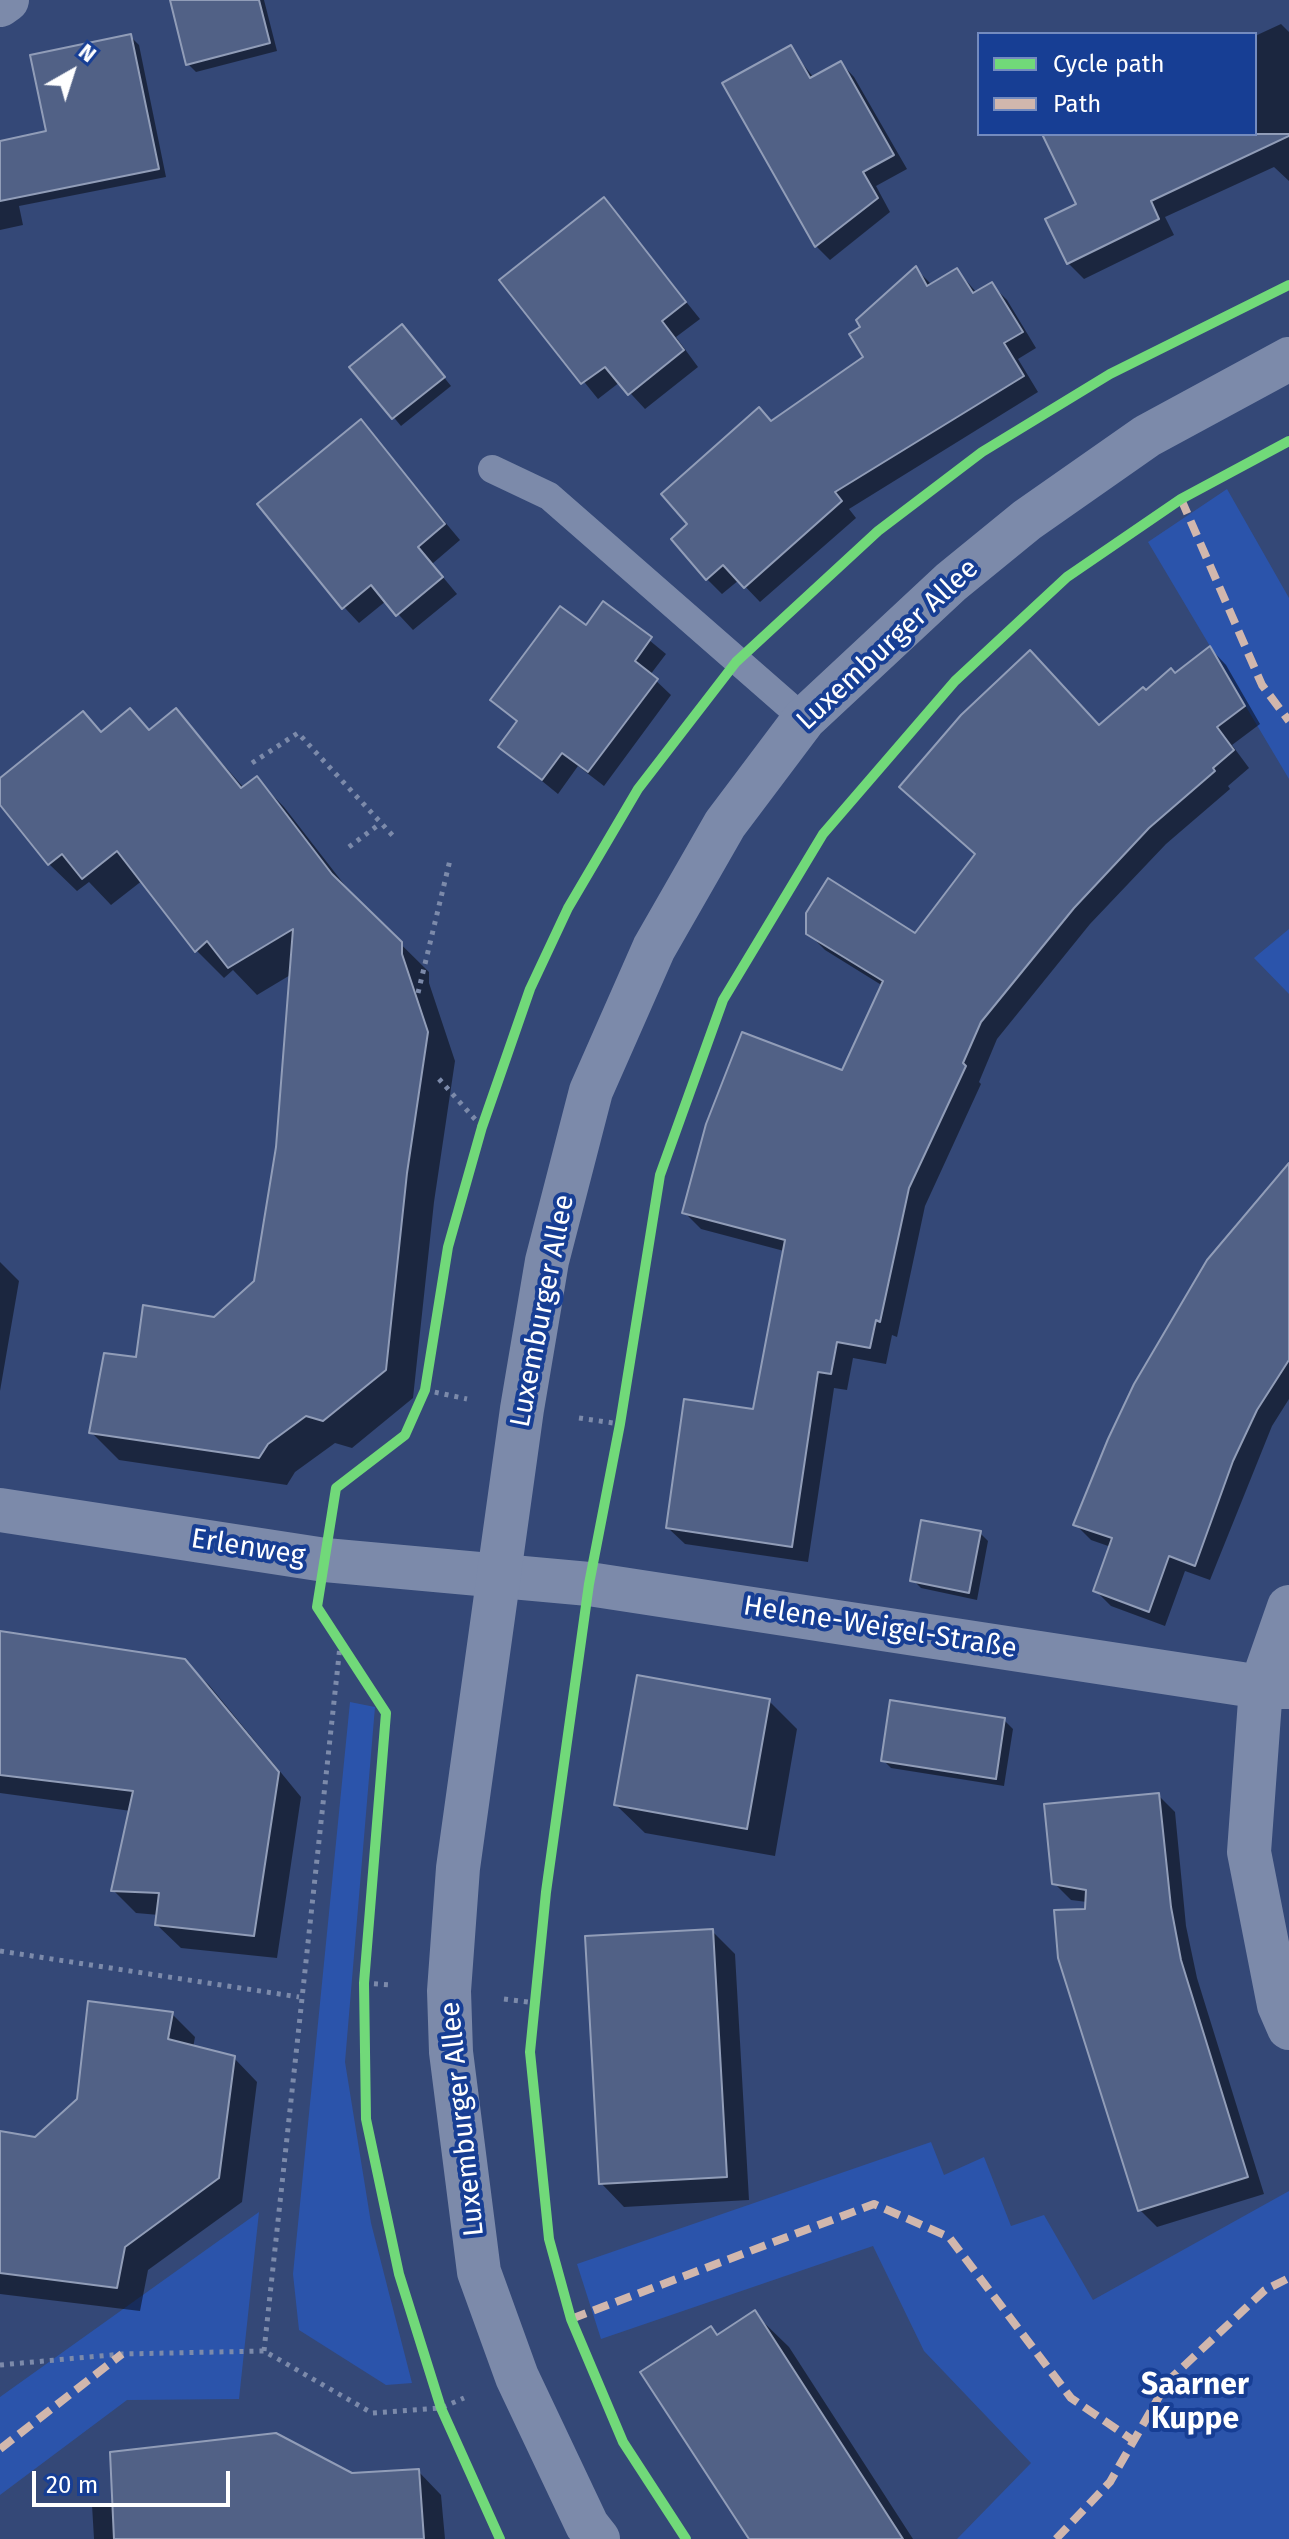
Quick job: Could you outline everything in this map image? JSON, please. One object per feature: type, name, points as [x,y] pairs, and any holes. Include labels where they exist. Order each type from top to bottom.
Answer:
[{"type":"street","points":[[0,5],[7,0]]},
{"type":"street","name":"Luxemburger Allee","points":[[598,2539],[587,2525],[517,2377],[479,2272],[451,2052],[449,1991],[458,1868],[498,1575],[547,1261],[591,1091],[662,934],[725,824],[804,719],[951,582],[1027,520],[1147,436],[1289,359]]},
{"type":"street","name":"Erlenweg","points":[[0,1510],[325,1560],[498,1575]]},
{"type":"street","name":"Helene-Weigel-Straße","points":[[498,1575],[589,1584],[1275,1687]]},
{"type":"street","points":[[1289,1607],[1249,1852],[1279,2005],[1289,2028]]},
{"type":"lane","points":[[492,469],[549,496],[804,719]]},
{"type":"path","points":[[252,763],[298,733],[394,837]]},
{"type":"path","points":[[349,847],[381,823]]},
{"type":"path","points":[[418,993],[450,860]]},
{"type":"path","points":[[439,1079],[482,1127]]},
{"type":"path","points":[[264,2351],[299,1997],[340,1646]]},
{"type":"path","points":[[0,1951],[299,1997]]},
{"type":"path","points":[[0,2365],[122,2354],[264,2351],[372,2413],[441,2408],[517,2377]]},
{"type":"shaded area","points":[[1227,489],[1289,598],[1289,779],[1148,542]]},
{"type":"shaded area","points":[[1289,929],[1289,994],[1254,958]]},
{"type":"shaded area","points":[[350,1702],[375,1707],[345,2062],[371,2223],[412,2383],[386,2385],[299,2330],[293,2274]]},
{"type":"shaded area","points":[[931,2142],[944,2175],[984,2157],[1011,2226],[1044,2215],[1093,2300],[1289,2191],[1289,2539],[957,2539],[1031,2463],[924,2351],[873,2246],[601,2339],[577,2264]]},
{"type":"shaded area","points":[[259,2212],[239,2399],[127,2400],[0,2495],[0,2397]]},
{"type":"building","points":[[170,0],[259,0],[270,43],[186,65]]},
{"type":"building","points":[[131,34],[159,169],[0,201],[0,141],[46,131],[30,55]]},
{"type":"building","points":[[791,45],[810,78],[841,61],[894,155],[863,172],[878,198],[815,247],[722,83]]},
{"type":"building","points":[[1289,134],[1151,201],[1159,219],[1067,264],[1045,219],[1076,204],[1043,136]]},
{"type":"building","points":[[604,197],[686,302],[662,321],[684,350],[628,395],[605,367],[581,384],[499,280]]},
{"type":"building","points":[[916,266],[927,286],[957,268],[973,293],[992,282],[1023,332],[1004,343],[1024,376],[835,492],[842,501],[744,588],[723,565],[706,580],[671,539],[687,524],[661,494],[759,407],[771,421],[863,357],[849,334],[860,327],[856,320]]},
{"type":"building","points":[[402,324],[445,377],[392,419],[349,367]]},
{"type":"building","points":[[361,419],[445,524],[418,547],[443,577],[396,616],[371,585],[342,609],[257,504]]},
{"type":"building","points":[[603,601],[652,637],[635,661],[658,679],[588,772],[562,753],[542,780],[498,747],[517,721],[490,700],[560,606],[586,625]]},
{"type":"building","points":[[1210,646],[1245,706],[1217,727],[1234,750],[1213,768],[1215,771],[1149,828],[1074,908],[981,1022],[963,1063],[966,1066],[909,1188],[880,1322],[876,1320],[870,1348],[837,1342],[831,1374],[818,1372],[792,1547],[666,1528],[684,1399],[753,1409],[785,1240],[682,1213],[706,1124],[742,1032],[842,1070],[883,981],[806,934],[806,913],[828,878],[915,933],[975,854],[899,787],[961,715],[1030,650],[1099,725],[1143,687],[1146,690],[1171,668],[1175,673]]},
{"type":"building","points":[[130,708],[149,730],[176,708],[241,788],[257,776],[332,874],[402,942],[402,954],[428,1032],[407,1173],[386,1370],[323,1421],[306,1416],[268,1444],[259,1458],[89,1433],[104,1353],[136,1357],[143,1305],[214,1317],[254,1281],[276,1147],[293,929],[228,968],[207,941],[195,952],[117,851],[82,879],[62,854],[48,865],[0,805],[0,778],[83,711],[101,732]]},
{"type":"building","points":[[1289,1163],[1289,1360],[1257,1410],[1233,1461],[1195,1566],[1169,1556],[1149,1612],[1093,1591],[1112,1538],[1073,1525],[1108,1439],[1134,1384],[1207,1260]]},
{"type":"building","points":[[921,1520],[981,1531],[969,1593],[910,1581]]},
{"type":"building","points":[[0,1631],[185,1659],[279,1772],[254,1936],[155,1925],[159,1893],[111,1891],[133,1791],[0,1775]]},
{"type":"building","points":[[637,1675],[770,1699],[747,1829],[614,1805]]},
{"type":"building","points":[[890,1700],[1005,1718],[996,1779],[881,1761]]},
{"type":"building","points":[[1159,1793],[1171,1907],[1181,1960],[1248,2177],[1138,2211],[1058,1958],[1054,1910],[1085,1909],[1086,1890],[1052,1884],[1044,1804]]},
{"type":"building","points":[[713,1929],[727,2177],[599,2184],[585,1936]]},
{"type":"building","points":[[88,2001],[173,2012],[168,2039],[235,2056],[219,2178],[125,2247],[117,2288],[0,2273],[0,2131],[35,2137],[77,2099]]},
{"type":"building","points":[[755,2310],[903,2539],[749,2539],[640,2372],[711,2326],[717,2335]]},
{"type":"building","points":[[276,2433],[352,2473],[419,2469],[424,2539],[114,2539],[110,2452]]},
{"type":"marked path","points":[[1181,499],[1262,685],[1289,721]]},
{"type":"marked path","points":[[571,2319],[874,2204],[949,2237],[1071,2398],[1134,2441]]},
{"type":"marked path","points":[[1056,2539],[1110,2482],[1168,2381],[1265,2290],[1289,2278]]},
{"type":"marked path","points":[[0,2449],[122,2354]]},
{"type":"cycle path","points":[[500,2539],[441,2408],[399,2274],[366,2119],[364,1983],[386,1713],[317,1607],[336,1488],[405,1435],[425,1390],[448,1247],[482,1127],[530,989],[568,908],[638,789],[736,662],[878,531],[982,452],[1110,374],[1289,285]]},
{"type":"cycle path","points":[[686,2539],[623,2442],[571,2319],[549,2239],[530,2052],[546,1892],[589,1584],[620,1424],[660,1175],[723,1000],[823,834],[955,681],[1067,577],[1181,499],[1289,441]]},
{"type":"district","name":"Saarner Kuppe","points":[[1195,2403]]}]
